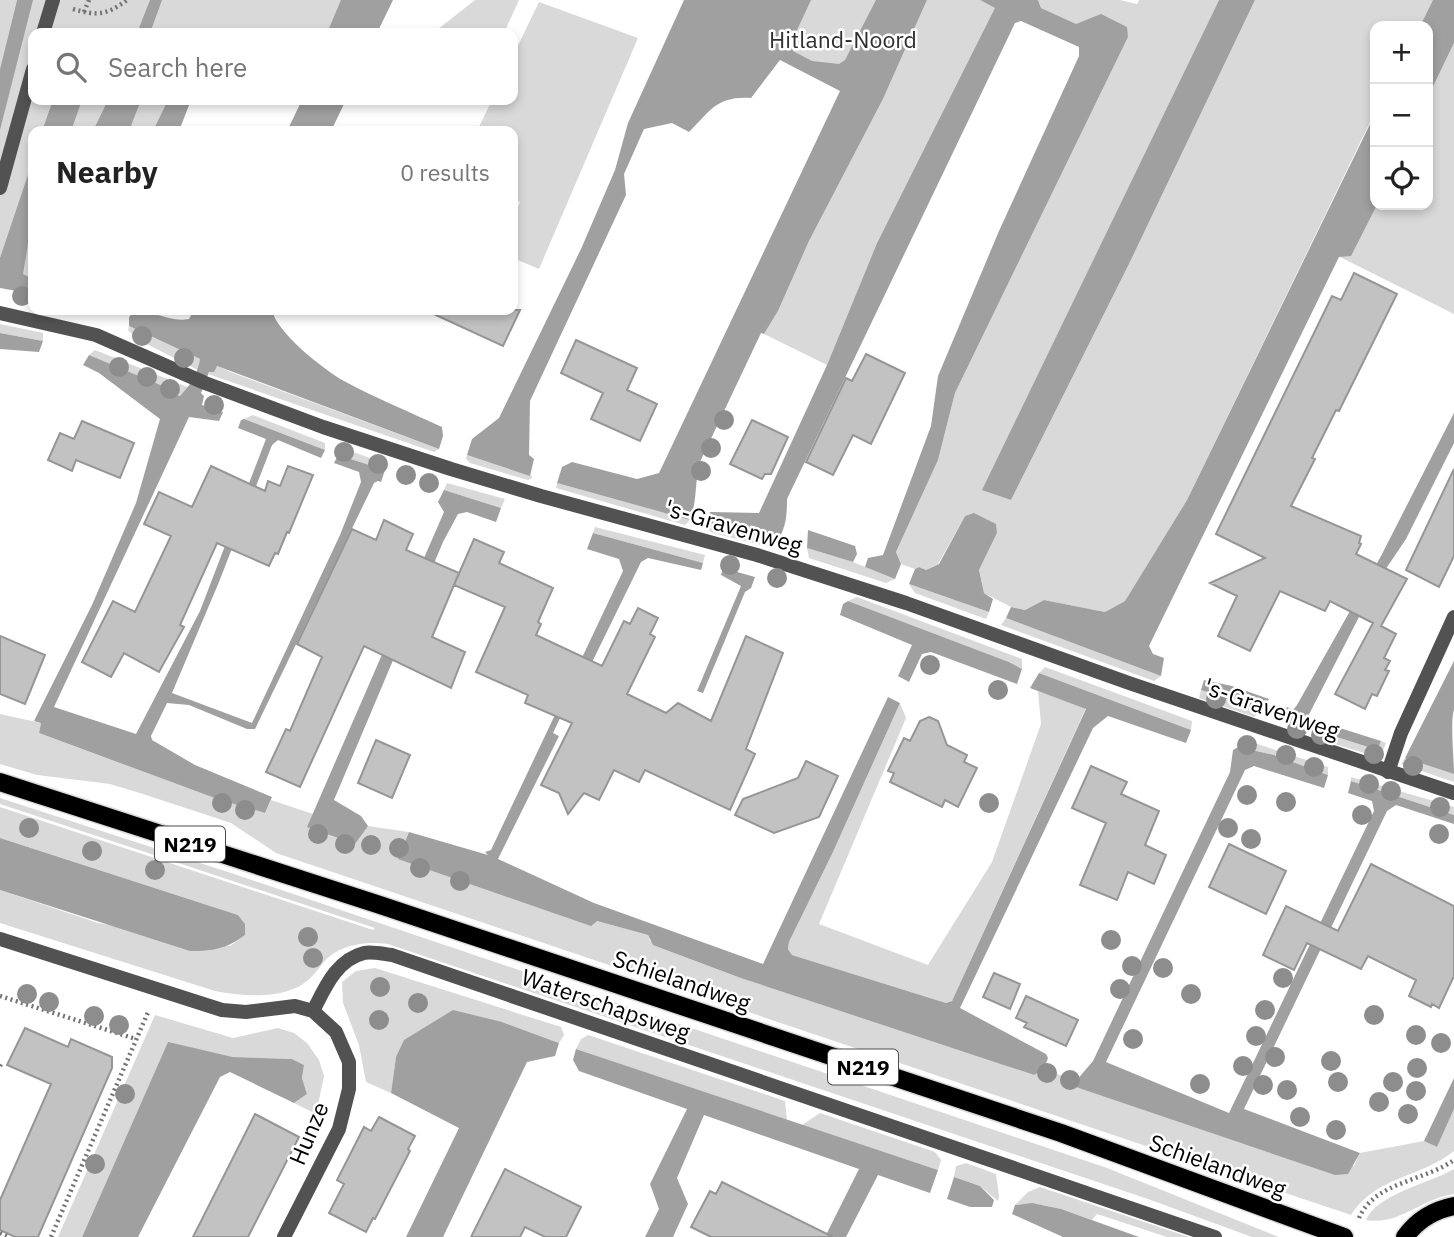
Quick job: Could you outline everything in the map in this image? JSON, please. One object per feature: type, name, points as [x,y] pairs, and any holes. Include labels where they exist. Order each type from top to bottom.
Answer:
[{"type":"main road","name":"Schielandweg","points":[[0,782],[380,905],[1350,1232]]},
{"type":"main road","points":[[1405,1237],[1430,1214],[1454,1206]]},
{"type":"street","points":[[44,28],[52,2]]},
{"type":"street","points":[[0,188],[28,87]]},
{"type":"street","name":"'s-Gravenweg","points":[[0,313],[96,335],[199,381],[323,427],[451,469],[757,555],[906,603],[1454,793]]},
{"type":"street","points":[[1388,772],[1401,733],[1454,617]]},
{"type":"street","points":[[0,939],[222,1010],[246,1012],[295,1006],[313,1011]]},
{"type":"street","name":"Waterschapsweg","points":[[313,1011],[334,973],[346,961],[366,952],[392,955],[1214,1237]]},
{"type":"street","name":"Hunze","points":[[284,1237],[339,1129],[349,1089],[349,1062],[335,1032],[313,1011]]},
{"type":"path","points":[[84,12],[89,0]]},
{"type":"path","points":[[52,2],[84,12],[113,11],[127,0]]},
{"type":"path","points":[[51,1237],[158,989]]},
{"type":"path","points":[[0,996],[136,1039]]},
{"type":"path","points":[[1350,1232],[1364,1207],[1377,1196],[1454,1160]]},
{"type":"path","points":[[0,1233],[9,1237]]},
{"type":"green space","points":[[0,0],[17,0],[0,69]]},
{"type":"green space","points":[[25,0],[376,0],[362,28],[28,28],[28,105],[181,105],[172,126],[28,126],[28,284],[0,276],[0,96]]},
{"type":"green space","points":[[475,0],[519,0],[506,28],[439,28]]},
{"type":"green space","name":"Hitland-Noord","points":[[712,0],[908,0],[865,90],[698,26]]},
{"type":"green space","points":[[927,0],[980,0],[996,8],[877,243],[827,365],[764,334],[883,99]]},
{"type":"green space","points":[[1038,0],[1120,0],[1137,4],[1139,0],[1219,0],[983,489],[1011,500],[1129,264],[1255,0],[1433,0],[1422,21],[1370,21],[1370,122],[1187,500],[1125,601],[1105,612],[1044,600],[1025,610],[1011,607],[984,593],[979,570],[997,533],[965,516],[938,564],[926,570],[919,567],[915,569],[901,564],[896,552],[938,460],[955,393],[1128,37],[1076,25],[1041,8]]},
{"type":"green space","points":[[539,2],[638,38],[539,269],[518,260],[518,126],[479,126],[490,105],[518,105],[518,46]]},
{"type":"green space","points":[[1454,43],[1454,314],[1340,257],[1351,255],[1374,210],[1433,210],[1433,87]]},
{"type":"green space","points":[[0,324],[43,333],[43,341],[0,333]]},
{"type":"green space","points":[[129,326],[200,359],[198,370],[135,338],[128,330]]},
{"type":"green space","points":[[95,350],[190,388],[181,397],[164,393],[163,386],[89,355]]},
{"type":"green space","points":[[217,366],[439,449],[434,452],[208,374]]},
{"type":"green space","points":[[253,415],[325,443],[325,450],[244,419]]},
{"type":"green space","points":[[342,448],[384,463],[385,470],[338,455]]},
{"type":"green space","points":[[467,455],[532,478],[528,480],[470,463],[466,459]]},
{"type":"green space","points":[[447,483],[505,499],[501,508],[444,490]]},
{"type":"green space","points":[[557,483],[690,520],[685,525],[556,488]]},
{"type":"green space","points":[[706,522],[777,541],[773,548],[713,533],[708,530]]},
{"type":"green space","points":[[595,527],[705,555],[703,563],[593,533]]},
{"type":"green space","points":[[807,548],[895,579],[886,583],[809,558]]},
{"type":"green space","points":[[909,584],[989,612],[986,619],[915,593]]},
{"type":"green space","points":[[857,597],[1022,659],[1022,669],[848,601]]},
{"type":"green space","points":[[1006,618],[1161,676],[1154,681],[1001,625]]},
{"type":"green space","points":[[1045,667],[1192,721],[1191,730],[1039,673]]},
{"type":"green space","points":[[1201,690],[1262,711],[1254,717],[1199,698]]},
{"type":"green space","points":[[1038,691],[1086,708],[952,1001],[946,1003],[792,955],[788,949],[789,942],[900,703],[906,718],[819,924],[928,965],[992,862],[1041,724]]},
{"type":"green space","points":[[0,714],[41,723],[39,733],[220,800],[265,813],[271,800],[313,814],[308,827],[354,844],[368,826],[409,832],[398,858],[648,935],[650,941],[1033,1075],[1044,1069],[1076,1081],[1077,1087],[1354,1166],[1360,1153],[1424,1141],[1437,1147],[1454,1109],[1454,1151],[1428,1167],[1372,1193],[1351,1215],[276,853],[231,823],[110,784],[37,775],[0,764]]},
{"type":"green space","points":[[1321,732],[1376,750],[1381,741],[1386,743],[1380,758],[1322,740]]},
{"type":"green space","points":[[1248,741],[1328,767],[1328,775],[1274,755],[1238,747]]},
{"type":"green space","points":[[1405,758],[1454,774],[1454,782],[1401,764]]},
{"type":"green space","points":[[1351,777],[1454,807],[1454,815],[1351,781]]},
{"type":"green space","points":[[0,798],[1107,1168],[1279,1237],[1252,1237],[1148,1199],[388,944],[353,945],[329,957],[300,986],[269,995],[247,995],[215,991],[0,923],[0,890],[98,923],[230,946],[245,935],[245,924],[238,915],[0,838],[0,807],[373,930],[375,928],[0,804]]},
{"type":"green space","points":[[375,968],[561,1027],[564,1035],[559,1043],[502,1022],[396,1057],[391,1093],[366,1082],[359,1045],[343,1003],[342,982],[356,971]]},
{"type":"green space","points":[[155,1015],[233,1038],[278,1028],[294,1033],[307,1043],[319,1060],[324,1076],[316,1114],[294,1103],[307,1094],[302,1078],[304,1065],[292,1059],[233,1057],[168,1043],[82,1237],[58,1237]]},
{"type":"green space","points":[[588,1035],[785,1101],[787,1120],[576,1049],[581,1039]]},
{"type":"green space","points":[[820,1113],[935,1152],[941,1160],[938,1170],[802,1125]]},
{"type":"green space","points":[[966,1163],[996,1174],[998,1201],[980,1186],[954,1177],[956,1166]]},
{"type":"green space","points":[[1454,1169],[1454,1194],[1389,1219],[1366,1220],[1372,1211],[1392,1196]]},
{"type":"green space","points":[[1040,1187],[1189,1237],[1167,1237],[1097,1214],[1092,1220],[1044,1206],[1015,1205],[1028,1192]]},
{"type":"shaded area","points":[[17,0],[33,0],[0,130],[0,69]]},
{"type":"shaded area","points":[[150,0],[162,0],[152,28],[139,28]]},
{"type":"shaded area","points":[[341,0],[393,0],[379,28],[329,28]]},
{"type":"shaded area","points":[[684,0],[811,0],[791,43],[793,51],[812,61],[839,64],[845,60],[876,0],[927,0],[883,99],[809,241],[778,311],[764,334],[761,333],[699,464],[690,520],[557,483],[562,467],[572,462],[637,479],[659,473],[840,91],[780,60],[751,98],[722,102],[689,132],[672,123],[644,129],[624,174],[626,195],[530,401],[529,455],[534,459],[530,476],[467,455],[472,439],[499,418],[581,249],[615,170],[628,123]]},
{"type":"shaded area","points":[[980,0],[1038,0],[1041,8],[1076,24],[1101,14],[1127,27],[1128,37],[955,393],[938,460],[896,552],[901,564],[895,579],[865,567],[868,558],[883,555],[931,426],[938,376],[999,231],[1079,56],[1079,47],[1021,21],[1015,23],[787,499],[785,522],[777,541],[706,522],[710,512],[759,513],[827,365],[877,243],[995,8]]},
{"type":"shaded area","points":[[1219,0],[1255,0],[1129,264],[1011,500],[982,490]]},
{"type":"shaded area","points":[[1433,0],[1454,0],[1454,43],[1433,87],[1433,21],[1422,21]]},
{"type":"shaded area","points":[[51,105],[80,105],[73,126],[44,126]]},
{"type":"shaded area","points":[[106,105],[139,105],[131,126],[95,126]]},
{"type":"shaded area","points":[[166,105],[189,105],[181,126],[155,126]]},
{"type":"shaded area","points":[[300,105],[344,105],[333,126],[289,126]]},
{"type":"shaded area","points":[[1370,124],[1370,210],[1374,210],[1351,256],[1339,257],[1149,646],[1153,654],[1164,658],[1161,676],[1006,618],[1011,607],[1025,610],[1044,600],[1105,612],[1125,601],[1187,500]]},
{"type":"shaded area","points":[[28,175],[28,244],[23,274],[28,276],[28,293],[0,288],[0,258]]},
{"type":"shaded area","points":[[159,315],[182,320],[189,319],[191,315],[274,315],[291,339],[335,376],[442,427],[443,436],[439,449],[217,366],[214,372],[209,372],[201,393],[204,396],[202,405],[223,412],[219,421],[189,417],[54,707],[136,734],[200,611],[266,439],[238,428],[244,419],[325,450],[321,458],[278,440],[272,445],[172,693],[252,723],[340,535],[361,482],[359,472],[334,463],[338,455],[385,470],[381,482],[374,483],[255,729],[247,729],[189,705],[167,703],[151,736],[152,740],[195,765],[272,797],[265,813],[220,800],[39,733],[41,723],[34,721],[92,605],[136,503],[160,419],[99,373],[83,365],[89,355],[163,386],[165,393],[180,396],[193,379],[199,365],[200,359],[129,326],[129,317]]},
{"type":"shaded area","points":[[0,333],[43,341],[39,352],[0,349]]},
{"type":"shaded area","points":[[1454,413],[1454,443],[1406,539],[1377,582],[1303,726],[1281,718],[1287,707],[1293,710],[1297,705],[1381,556]]},
{"type":"shaded area","points":[[444,490],[501,508],[496,522],[467,512],[458,514],[443,542],[334,800],[361,816],[368,826],[355,844],[307,827],[444,512],[438,502]]},
{"type":"shaded area","points":[[974,513],[996,524],[997,533],[979,570],[984,593],[993,599],[989,612],[909,584],[915,569],[919,567],[926,570],[939,564],[965,516]]},
{"type":"shaded area","points":[[808,530],[855,546],[857,554],[853,562],[807,548]]},
{"type":"shaded area","points":[[593,533],[703,563],[701,570],[648,558],[641,562],[576,695],[572,693],[553,733],[559,736],[498,859],[594,903],[763,964],[888,697],[900,703],[788,949],[792,955],[946,1003],[952,1001],[1086,709],[1030,688],[1039,673],[1191,730],[1186,743],[1108,716],[1093,728],[960,1008],[1046,1054],[1048,1058],[1044,1069],[1034,1075],[741,978],[653,945],[648,935],[597,921],[591,926],[398,859],[409,832],[488,855],[485,852],[491,850],[623,571],[619,559],[587,549]]},
{"type":"shaded area","points":[[723,568],[755,577],[751,588],[745,592],[703,693],[697,691],[741,586],[721,575]]},
{"type":"shaded area","points":[[848,601],[1009,662],[1022,669],[1017,684],[931,652],[922,654],[909,682],[898,676],[912,645],[840,615],[843,604]]},
{"type":"shaded area","points":[[1454,661],[1452,731],[1454,774],[1405,758]]},
{"type":"shaded area","points":[[1204,680],[1269,699],[1262,711],[1201,690]]},
{"type":"shaded area","points":[[1324,723],[1381,741],[1377,750],[1321,732]]},
{"type":"shaded area","points":[[1238,747],[1274,755],[1328,775],[1324,788],[1254,766],[1245,770],[1106,1062],[1229,1113],[1374,811],[1372,801],[1348,793],[1351,781],[1454,815],[1454,824],[1396,805],[1387,811],[1244,1109],[1360,1153],[1348,1174],[1335,1175],[1076,1087],[1076,1081],[1093,1061],[1230,772],[1233,750]]},
{"type":"shaded area","points":[[0,838],[238,915],[245,924],[245,935],[219,948],[190,951],[0,890]]},
{"type":"shaded area","points":[[453,1010],[502,1022],[559,1043],[555,1056],[527,1062],[443,1237],[406,1237],[459,1128],[391,1093],[396,1057],[404,1040]]},
{"type":"shaded area","points":[[168,1042],[233,1057],[292,1059],[304,1065],[302,1078],[307,1094],[294,1103],[230,1072],[220,1077],[138,1237],[82,1237]]},
{"type":"shaded area","points":[[576,1049],[938,1170],[930,1193],[878,1175],[846,1237],[825,1237],[859,1169],[704,1115],[677,1178],[688,1204],[673,1237],[645,1237],[659,1209],[650,1184],[687,1109],[579,1071],[573,1060]]},
{"type":"shaded area","points":[[1454,1078],[1454,1109],[1437,1147],[1424,1141]]},
{"type":"shaded area","points":[[954,1177],[980,1186],[994,1200],[992,1207],[970,1207],[947,1199]]},
{"type":"shaded area","points":[[1032,1203],[1061,1209],[1139,1237],[1063,1237],[1012,1214],[1015,1205]]},
{"type":"building","points":[[1354,273],[1397,294],[1339,411],[1336,410],[1312,458],[1315,459],[1291,506],[1361,536],[1361,544],[1356,554],[1407,579],[1381,626],[1396,634],[1384,658],[1390,661],[1385,670],[1389,671],[1377,696],[1372,694],[1365,709],[1335,694],[1373,623],[1330,601],[1325,611],[1280,591],[1250,651],[1218,636],[1237,596],[1210,583],[1265,558],[1216,534],[1332,296],[1341,300]]},
{"type":"building","points":[[436,315],[518,315],[503,346]]},
{"type":"building","points":[[576,340],[637,368],[627,390],[657,404],[640,441],[591,419],[603,393],[561,373]]},
{"type":"building","points":[[866,354],[905,373],[871,444],[853,435],[833,475],[806,462],[846,378],[852,381]]},
{"type":"building","points":[[752,420],[788,437],[771,474],[765,474],[762,479],[730,464]]},
{"type":"building","points":[[82,421],[134,443],[120,478],[76,460],[72,471],[48,460],[60,433],[74,439]]},
{"type":"building","points":[[211,466],[265,491],[268,481],[280,486],[288,466],[313,475],[278,554],[275,553],[269,566],[217,543],[180,625],[184,627],[159,672],[124,653],[111,677],[82,662],[113,601],[135,612],[171,536],[144,524],[159,492],[192,507]]},
{"type":"building","points":[[1454,469],[1454,556],[1439,587],[1406,570]]},
{"type":"building","points":[[384,520],[413,534],[406,550],[459,573],[432,637],[465,652],[451,688],[364,646],[300,787],[266,772],[286,729],[290,731],[322,657],[297,644],[352,529],[376,540]]},
{"type":"building","points":[[474,539],[504,552],[499,563],[553,588],[538,622],[541,624],[536,635],[602,666],[624,621],[630,624],[638,608],[658,618],[650,634],[655,637],[627,694],[666,713],[678,703],[711,721],[746,636],[783,653],[746,749],[755,754],[730,810],[645,770],[639,782],[614,770],[599,800],[584,793],[568,814],[559,793],[541,785],[572,723],[525,703],[528,695],[476,672],[505,607],[454,585]]},
{"type":"building","points":[[0,636],[45,655],[25,704],[0,694]]},
{"type":"building","points":[[929,717],[938,721],[947,745],[967,755],[964,762],[977,768],[958,807],[945,800],[942,807],[890,782],[894,773],[888,771],[904,738],[910,741],[920,721]]},
{"type":"building","points":[[376,740],[410,755],[392,798],[358,783]]},
{"type":"building","points":[[806,761],[838,776],[819,817],[774,833],[735,815],[743,799],[798,778]]},
{"type":"building","points":[[1091,766],[1127,782],[1121,794],[1159,811],[1145,845],[1166,855],[1154,884],[1128,872],[1117,900],[1080,885],[1106,823],[1072,808]]},
{"type":"building","points":[[1229,844],[1286,871],[1266,914],[1209,887]]},
{"type":"building","points":[[1371,864],[1454,906],[1454,976],[1439,1008],[1409,996],[1416,980],[1368,956],[1361,969],[1307,943],[1294,970],[1263,955],[1286,906],[1338,931]]},
{"type":"building","points":[[994,973],[1020,984],[1010,1009],[983,997]]},
{"type":"building","points":[[1026,996],[1078,1020],[1066,1046],[1024,1027],[1027,1023],[1016,1018]]},
{"type":"building","points":[[25,1028],[68,1047],[71,1039],[112,1057],[112,1068],[38,1237],[15,1237],[0,1230],[0,1200],[51,1084],[7,1065]]},
{"type":"building","points":[[255,1114],[299,1137],[248,1237],[193,1237]]},
{"type":"building","points":[[379,1117],[415,1136],[408,1149],[410,1151],[366,1232],[329,1213],[344,1184],[337,1180],[364,1127],[371,1131]]},
{"type":"building","points":[[505,1169],[581,1207],[566,1237],[545,1237],[525,1227],[520,1237],[471,1237]]},
{"type":"building","points":[[722,1182],[833,1237],[711,1237],[691,1227],[710,1191],[716,1194]]}]
